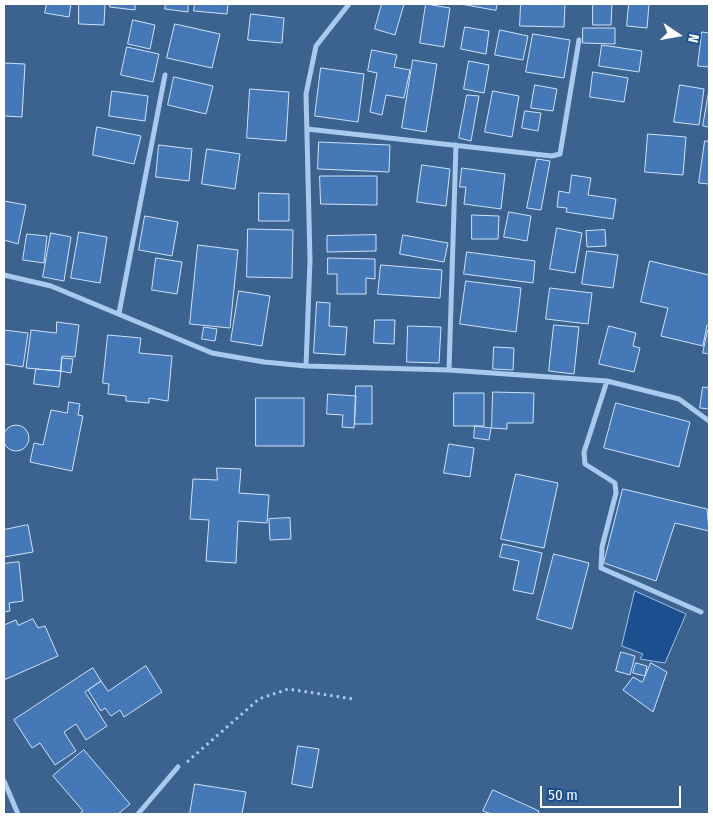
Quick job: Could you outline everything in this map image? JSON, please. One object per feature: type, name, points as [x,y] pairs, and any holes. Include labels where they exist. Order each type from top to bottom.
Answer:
[{"type":"street","points":[[306,366],[310,260],[306,94],[316,46],[349,4]]},
{"type":"street","points":[[307,129],[552,156],[560,154],[579,40]]},
{"type":"street","points":[[119,313],[165,75]]},
{"type":"street","points":[[449,370],[456,145]]},
{"type":"street","points":[[4,275],[51,286],[212,353],[264,362],[306,366],[449,370],[607,381],[679,399],[709,421]]},
{"type":"street","points":[[607,381],[584,452],[585,464],[614,483],[616,493],[602,547],[601,568],[701,612]]},
{"type":"street","points":[[138,814],[178,768]]},
{"type":"street","points":[[4,781],[18,814]]},
{"type":"path","points":[[178,768],[191,760],[259,699],[288,689],[353,699]]},
{"type":"water","points":[[4,4],[709,4],[709,814],[4,814]],"holes":[[[635,591],[686,614],[665,663],[640,659],[643,654],[622,646]]]},
{"type":"building","points":[[47,4],[71,4],[69,17],[45,13]]},
{"type":"building","points":[[79,4],[105,4],[104,25],[79,24]]},
{"type":"building","points":[[110,4],[135,4],[135,10],[110,7]]},
{"type":"building","points":[[166,4],[188,4],[188,12],[165,9]]},
{"type":"building","points":[[195,4],[228,4],[227,14],[194,11]]},
{"type":"building","points":[[382,4],[404,4],[395,35],[375,29]]},
{"type":"building","points":[[426,4],[450,8],[444,47],[420,43]]},
{"type":"building","points":[[461,4],[497,4],[496,10]]},
{"type":"building","points":[[521,4],[565,4],[564,27],[520,26]]},
{"type":"building","points":[[593,4],[612,4],[611,25],[593,25]]},
{"type":"building","points":[[629,4],[649,4],[647,28],[627,26]]},
{"type":"building","points":[[251,14],[284,18],[282,43],[248,40]]},
{"type":"building","points":[[133,20],[155,25],[150,49],[128,44]]},
{"type":"building","points":[[175,24],[220,34],[212,68],[167,58]]},
{"type":"building","points":[[465,27],[489,31],[486,54],[461,49]]},
{"type":"building","points":[[583,28],[615,28],[615,44],[583,43]]},
{"type":"building","points":[[500,30],[528,36],[523,60],[495,55]]},
{"type":"building","points":[[702,32],[709,33],[709,67],[698,66]]},
{"type":"building","points":[[533,34],[570,40],[564,78],[526,72]]},
{"type":"building","points":[[602,45],[642,51],[639,72],[599,66]]},
{"type":"building","points":[[127,47],[159,54],[153,82],[121,75]]},
{"type":"building","points":[[372,50],[397,55],[394,67],[410,70],[404,98],[386,95],[382,115],[370,112],[377,73],[368,71]]},
{"type":"building","points":[[413,60],[437,64],[426,132],[402,128]]},
{"type":"building","points":[[469,61],[489,65],[484,93],[464,89]]},
{"type":"building","points":[[4,63],[25,64],[22,117],[4,116]]},
{"type":"building","points":[[321,68],[364,74],[358,122],[315,116]]},
{"type":"building","points":[[593,72],[628,78],[624,102],[590,97]]},
{"type":"building","points":[[174,77],[213,86],[206,114],[168,105]]},
{"type":"building","points":[[535,85],[557,89],[553,111],[531,108]]},
{"type":"building","points":[[680,85],[704,89],[699,125],[674,122]]},
{"type":"building","points":[[250,89],[289,92],[286,141],[247,138]]},
{"type":"building","points":[[709,90],[709,127],[703,126]]},
{"type":"building","points":[[112,91],[148,96],[145,121],[109,116]]},
{"type":"building","points":[[493,91],[519,96],[512,137],[485,132]]},
{"type":"building","points":[[467,95],[479,96],[471,141],[459,138]]},
{"type":"building","points":[[525,111],[541,113],[538,131],[522,128]]},
{"type":"building","points":[[97,127],[141,136],[134,164],[93,155]]},
{"type":"building","points":[[648,134],[686,137],[683,175],[645,172]]},
{"type":"building","points":[[705,141],[709,141],[709,184],[699,183]]},
{"type":"building","points":[[319,142],[390,145],[389,172],[318,169]]},
{"type":"building","points":[[159,145],[192,149],[189,181],[156,177]]},
{"type":"building","points":[[207,149],[240,154],[235,189],[202,184]]},
{"type":"building","points":[[537,159],[550,161],[541,210],[527,208]]},
{"type":"building","points":[[422,165],[450,169],[446,206],[417,202]]},
{"type":"building","points":[[462,168],[505,174],[501,209],[464,204],[466,187],[460,187]]},
{"type":"building","points":[[572,175],[591,178],[588,195],[616,199],[613,219],[566,212],[567,208],[557,207],[559,191],[569,193]]},
{"type":"building","points":[[320,176],[377,176],[377,205],[321,204]]},
{"type":"building","points":[[259,193],[289,194],[289,221],[259,221]]},
{"type":"building","points":[[4,201],[26,205],[18,244],[4,240]]},
{"type":"building","points":[[509,212],[531,216],[527,241],[504,237]]},
{"type":"building","points":[[472,215],[499,216],[498,239],[472,239]]},
{"type":"building","points":[[145,216],[178,222],[172,256],[139,250]]},
{"type":"building","points":[[557,228],[582,233],[575,273],[550,269]]},
{"type":"building","points":[[248,229],[293,230],[292,278],[247,277]]},
{"type":"building","points":[[605,230],[606,246],[587,247],[586,231]]},
{"type":"building","points":[[79,232],[107,237],[100,283],[71,278]]},
{"type":"building","points":[[51,233],[71,237],[64,281],[43,277]]},
{"type":"building","points":[[27,234],[47,236],[44,263],[23,260]]},
{"type":"building","points":[[376,235],[376,251],[327,252],[327,236]]},
{"type":"building","points":[[403,235],[448,243],[444,262],[400,254]]},
{"type":"building","points":[[198,245],[238,250],[230,328],[190,324]]},
{"type":"building","points":[[587,251],[618,255],[613,288],[582,284]]},
{"type":"building","points":[[467,252],[535,261],[533,283],[464,274]]},
{"type":"building","points":[[156,258],[182,262],[177,294],[152,290]]},
{"type":"building","points":[[328,258],[375,259],[375,279],[366,278],[366,294],[337,294],[337,274],[328,274]]},
{"type":"building","points":[[650,261],[709,275],[709,326],[707,325],[703,346],[661,336],[668,308],[641,302]]},
{"type":"building","points":[[381,265],[442,270],[440,298],[378,294]]},
{"type":"building","points":[[466,281],[521,288],[516,332],[460,324]]},
{"type":"building","points":[[550,288],[592,293],[588,324],[546,319]]},
{"type":"building","points":[[239,291],[270,296],[262,346],[231,341]]},
{"type":"building","points":[[317,302],[330,303],[329,326],[347,327],[345,355],[314,353]]},
{"type":"building","points":[[375,320],[395,320],[394,344],[374,343]]},
{"type":"building","points":[[57,322],[79,325],[75,357],[62,356],[61,371],[26,368],[31,330],[56,333]]},
{"type":"building","points":[[554,325],[579,327],[574,374],[549,371]]},
{"type":"building","points":[[408,326],[441,327],[439,363],[407,362]]},
{"type":"building","points":[[609,326],[636,333],[633,346],[640,348],[634,372],[599,364]]},
{"type":"building","points":[[204,327],[217,329],[215,341],[202,339]]},
{"type":"building","points":[[4,330],[28,333],[23,367],[4,364]]},
{"type":"building","points":[[709,330],[709,354],[703,353]]},
{"type":"building","points":[[108,335],[141,338],[139,353],[172,356],[168,401],[149,398],[149,403],[126,401],[126,396],[108,394],[109,384],[103,383]]},
{"type":"building","points":[[494,347],[514,348],[513,370],[493,369]]},
{"type":"building","points":[[62,358],[73,359],[71,373],[61,371]]},
{"type":"building","points":[[36,369],[61,371],[59,387],[34,384]]},
{"type":"building","points":[[356,386],[372,386],[372,424],[355,424]]},
{"type":"building","points":[[703,387],[709,388],[709,409],[700,408]]},
{"type":"building","points":[[493,392],[534,393],[533,423],[507,423],[507,429],[492,428]]},
{"type":"building","points":[[454,393],[484,393],[484,426],[454,426]]},
{"type":"building","points":[[328,394],[356,396],[354,428],[342,427],[343,415],[327,414]]},
{"type":"building","points":[[256,398],[304,398],[304,446],[256,446]]},
{"type":"building","points":[[69,402],[80,404],[78,415],[83,416],[72,471],[30,462],[34,443],[43,445],[51,410],[67,413]]},
{"type":"building","points":[[616,403],[690,422],[679,467],[604,448]]},
{"type":"building","points":[[16,425],[25,429],[29,438],[25,447],[16,451],[7,447],[3,438],[7,429]]},
{"type":"building","points":[[475,426],[491,428],[489,440],[474,438]]},
{"type":"building","points":[[449,444],[474,448],[470,477],[444,473]]},
{"type":"building","points":[[217,468],[241,469],[239,493],[269,495],[267,523],[238,521],[236,563],[206,561],[209,520],[190,519],[193,479],[217,480]]},
{"type":"building","points":[[516,474],[558,483],[544,548],[501,539]]},
{"type":"building","points":[[623,489],[707,509],[709,531],[675,523],[656,581],[604,563]]},
{"type":"building","points":[[290,518],[291,539],[270,540],[269,519]]},
{"type":"building","points":[[28,525],[33,552],[4,557],[4,530]]},
{"type":"building","points":[[503,544],[542,553],[533,594],[513,590],[519,561],[500,557]]},
{"type":"building","points":[[554,554],[589,563],[572,629],[537,619]]},
{"type":"building","points":[[19,562],[23,601],[9,603],[10,611],[4,612],[4,564]]},
{"type":"building","points":[[33,619],[38,628],[45,626],[58,656],[4,680],[4,625],[16,620],[18,625]]},
{"type":"building","points":[[621,652],[635,656],[630,675],[616,671]]},
{"type":"building","points":[[636,663],[647,666],[645,676],[633,673]]},
{"type":"building","points":[[651,663],[667,672],[653,712],[623,690],[633,677],[642,682]]},
{"type":"building","points":[[146,666],[162,692],[124,717],[120,710],[111,716],[105,708],[101,711],[88,690],[101,681],[108,691]]},
{"type":"building","points":[[93,668],[101,681],[85,692],[107,726],[86,740],[76,724],[64,732],[76,751],[55,765],[40,743],[32,748],[14,720]]},
{"type":"building","points":[[298,746],[319,749],[312,788],[292,784]]},
{"type":"building","points":[[84,750],[130,804],[118,814],[79,814],[83,811],[53,776]]},
{"type":"building","points":[[195,784],[246,792],[242,814],[190,814]]},
{"type":"building","points":[[493,790],[539,811],[538,814],[492,814],[483,811]]}]
